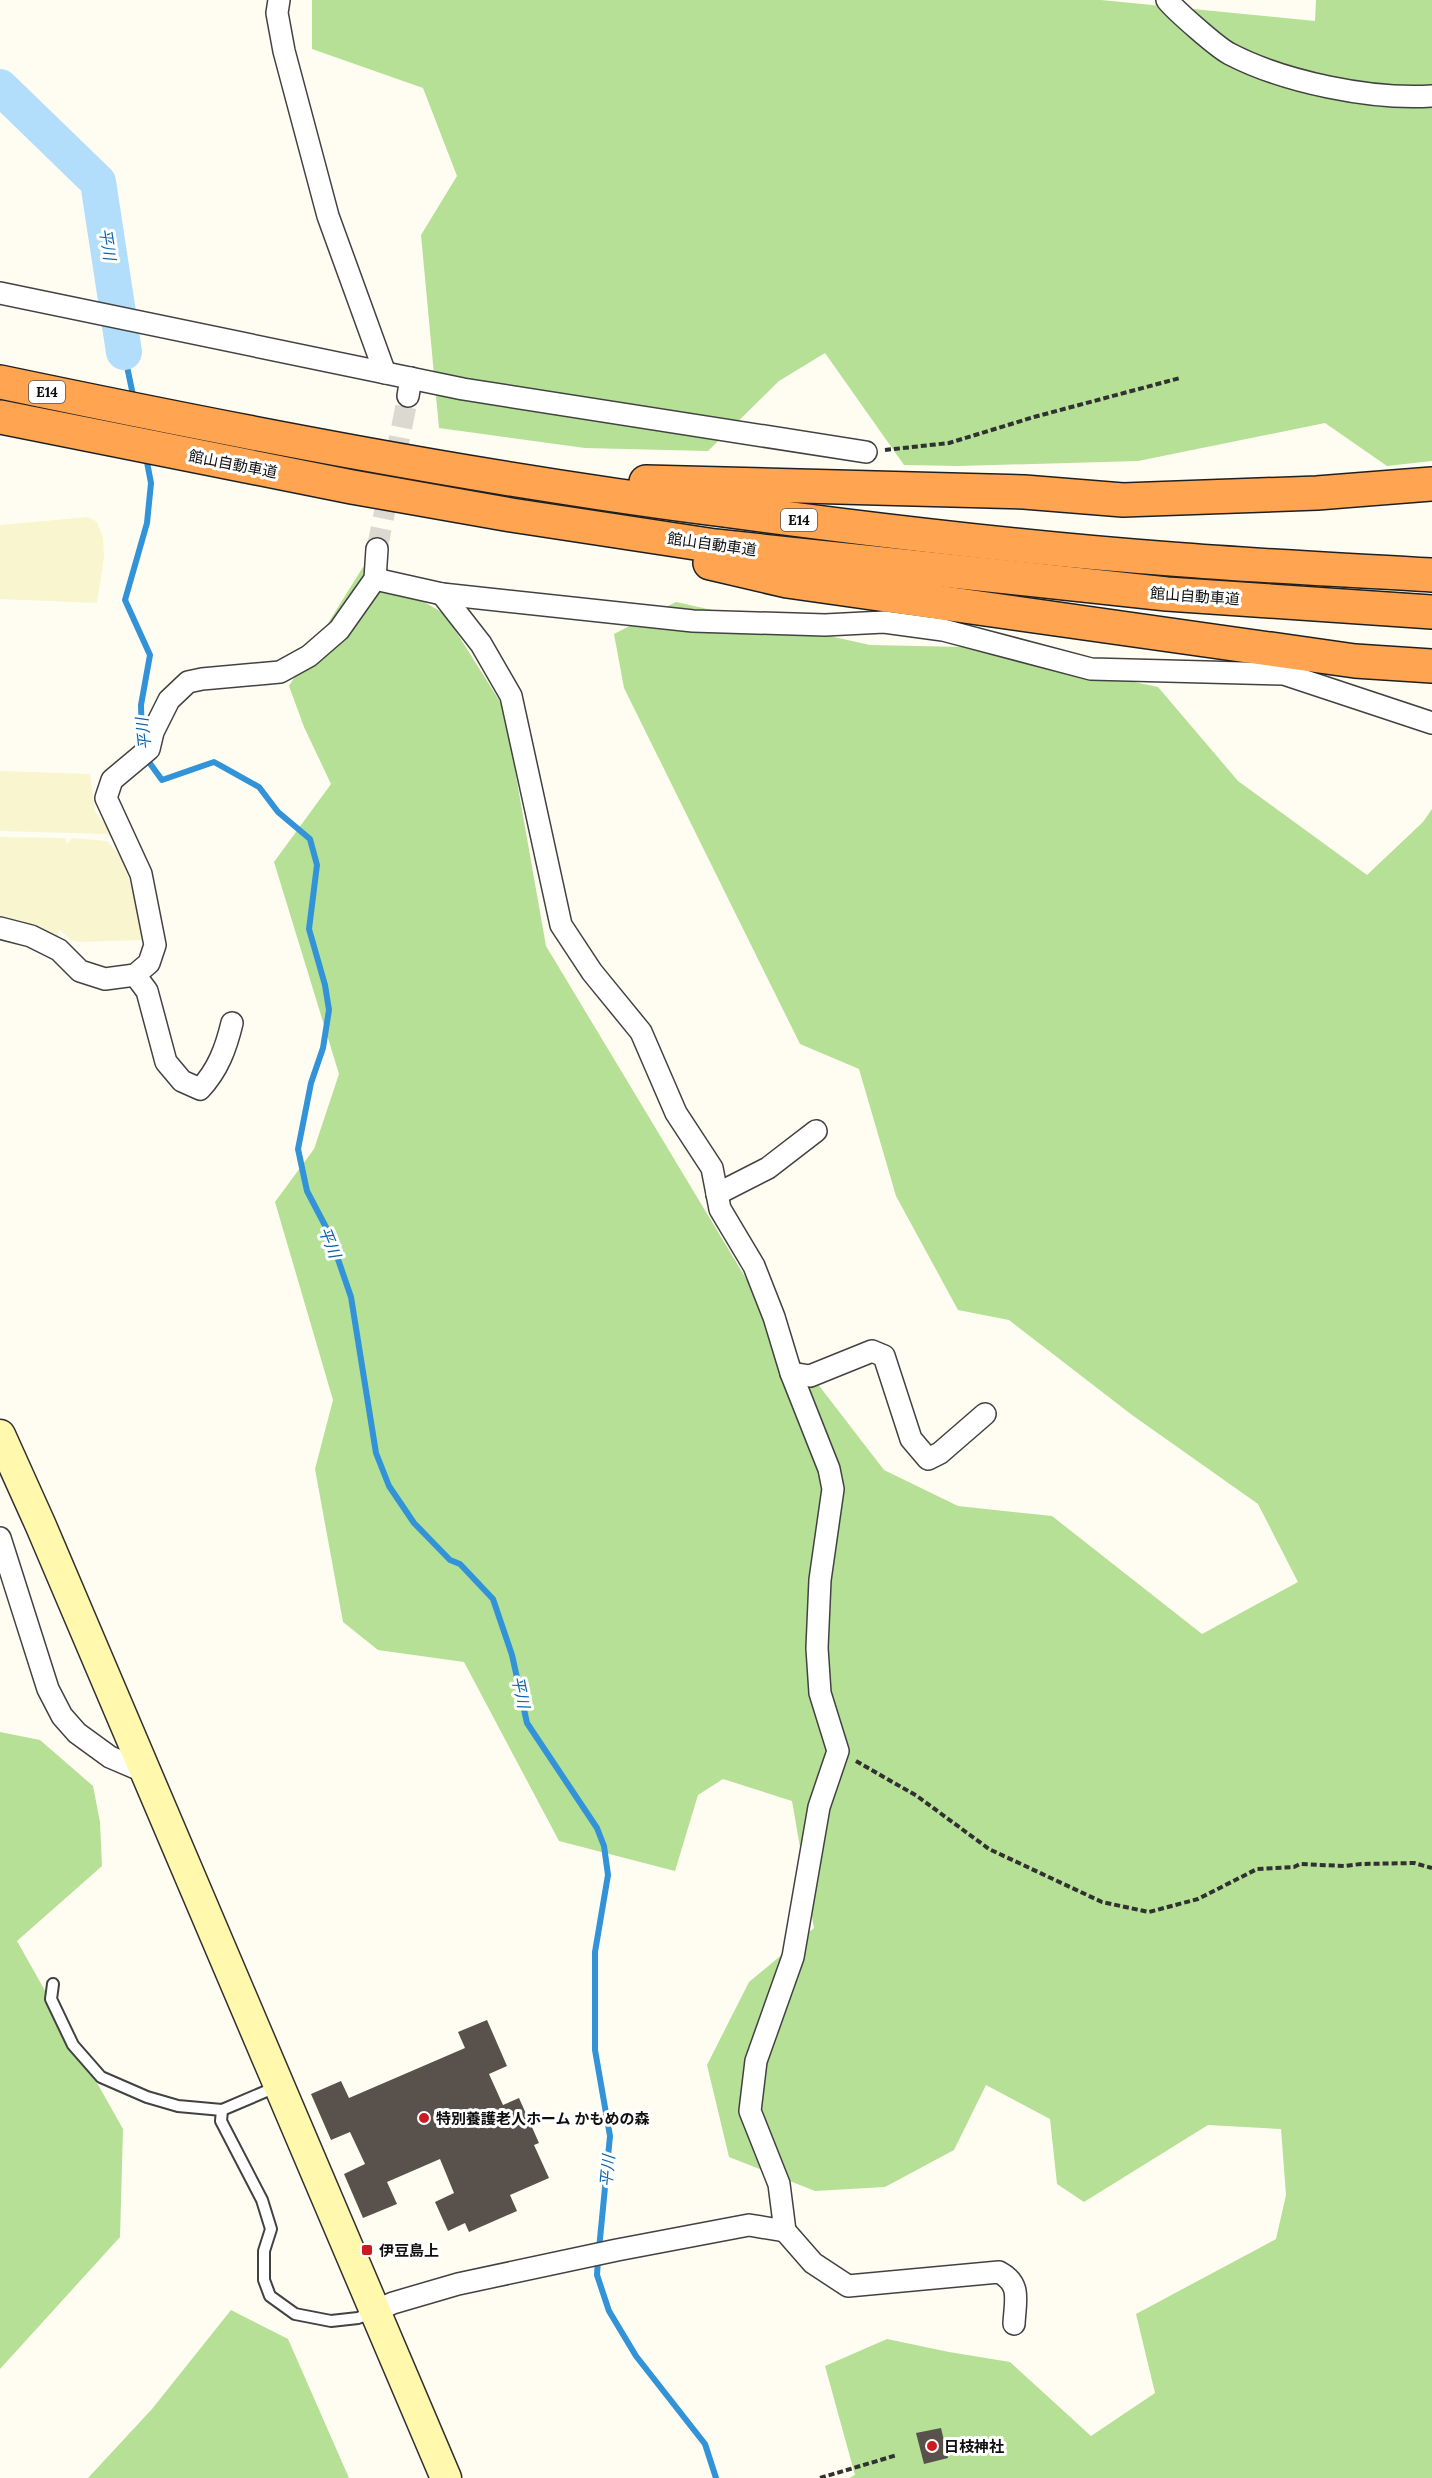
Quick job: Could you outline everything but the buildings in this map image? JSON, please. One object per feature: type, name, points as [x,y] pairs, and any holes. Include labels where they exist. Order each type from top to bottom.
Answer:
[{"type":"highway","name":"E14","points":[[0,382],[171,417],[515,479],[719,510],[933,536],[1170,559],[1432,575]]},
{"type":"highway","name":"館山自動車道","points":[[0,417],[175,453],[511,514],[715,546],[1167,594],[1432,612]]},
{"type":"highway","points":[[515,479],[1024,492],[1212,508],[1432,506]]},
{"type":"highway","points":[[1123,500],[1317,493],[1432,484]]},
{"type":"highway","points":[[511,514],[787,581],[1355,661],[1432,666]]},
{"type":"street","points":[[279,0],[277,13],[284,51],[328,216],[385,373]]},
{"type":"street","points":[[1167,0],[1229,53],[1303,83],[1407,98],[1432,96]]},
{"type":"street","points":[[0,293],[385,373],[410,387],[485,393],[866,452]]},
{"type":"street","points":[[0,928],[31,936],[59,950],[80,971],[105,980],[135,975],[149,963],[155,945],[141,874],[106,798],[112,780],[144,753],[170,700],[188,682],[234,675],[280,672],[309,656],[339,630],[375,579],[377,549]]},
{"type":"street","points":[[375,579],[442,594],[693,621],[825,626],[884,622],[943,630],[1091,669],[1284,674],[1432,723]]},
{"type":"street","points":[[442,594],[481,644],[511,696],[561,925],[592,972],[641,1032],[676,1113],[712,1168],[720,1209],[754,1266],[774,1317],[791,1373],[829,1469],[833,1489],[820,1580],[817,1648],[820,1693],[838,1751],[819,1807],[793,1957],[756,2061],[750,2111],[779,2184],[785,2231],[813,2263],[848,2286],[999,2272],[1010,2277],[1016,2290],[1014,2324]]},
{"type":"street","points":[[135,975],[147,991],[166,1062],[182,1082],[200,1089],[213,1075],[227,1044],[232,1023]]},
{"type":"street","points":[[717,1194],[768,1168],[816,1131]]},
{"type":"street","points":[[791,1373],[810,1376],[872,1351],[884,1356],[911,1439],[928,1459],[939,1453],[985,1414]]},
{"type":"street","points":[[2,1449],[145,1772],[446,2478]]},
{"type":"street","points":[[0,1538],[45,1680],[62,1716],[77,1733],[110,1757],[145,1772]]},
{"type":"street","points":[[375,2311],[393,2303],[458,2284],[749,2224],[785,2231]]},
{"type":"lane","points":[[53,1984],[51,1999],[73,2045],[101,2077],[147,2097],[178,2106],[222,2110],[279,2086]]},
{"type":"lane","points":[[222,2110],[221,2121],[262,2200],[271,2229],[264,2252],[264,2280],[270,2296],[295,2314],[331,2321],[358,2319],[375,2311]]},
{"type":"path","points":[[866,452],[949,443],[1034,417],[1180,378]]},
{"type":"path","points":[[838,1751],[917,1796],[989,1849],[1102,1902],[1149,1912],[1198,1899],[1257,1869],[1294,1867],[1300,1864],[1344,1866],[1414,1863],[1432,1868]]},
{"type":"path","points":[[820,2478],[897,2455]]},
{"type":"shaded area","points":[[88,517],[97,522],[103,538],[104,557],[97,603],[0,599],[0,525]]},
{"type":"shaded area","points":[[0,771],[90,774],[95,812],[109,829],[108,834],[0,831]]},
{"type":"shaded area","points":[[0,837],[65,838],[67,844],[72,838],[107,841],[122,858],[137,905],[143,940],[80,942],[71,940],[59,929],[58,939],[0,921]]},
{"type":"green space","points":[[312,0],[1101,0],[1315,21],[1316,0],[1432,0],[1432,461],[1387,466],[1325,423],[1138,461],[959,466],[904,465],[825,353],[779,381],[708,451],[585,448],[439,428],[421,235],[457,176],[423,88],[312,49]]},
{"type":"green space","points":[[363,567],[445,614],[504,708],[546,946],[780,1335],[884,1470],[958,1506],[1052,1516],[1202,1634],[1298,1582],[1258,1504],[1132,1415],[1009,1320],[958,1310],[896,1196],[859,1069],[800,1044],[624,688],[614,634],[676,602],[870,645],[965,647],[1158,687],[1238,781],[1367,875],[1423,822],[1432,809],[1432,2478],[849,2478],[855,2475],[825,2366],[887,2339],[1010,2362],[1091,2436],[1155,2393],[1136,2314],[1276,2239],[1286,2195],[1281,2129],[1208,2125],[1084,2202],[1057,2184],[1050,2119],[986,2085],[954,2150],[885,2187],[815,2191],[729,2157],[707,2065],[749,1982],[814,1928],[792,1801],[723,1779],[698,1795],[675,1871],[559,1841],[464,1662],[378,1650],[343,1622],[315,1469],[333,1400],[275,1202],[314,1149],[339,1074],[274,862],[331,784],[304,727],[289,686]]},
{"type":"green space","points":[[0,1732],[40,1740],[93,1786],[100,1822],[102,1866],[17,1941],[123,2129],[120,2237],[0,2369]]},
{"type":"green space","points":[[231,2310],[288,2339],[349,2478],[88,2478],[152,2409]]},
{"type":"waterway","name":"平川","points":[[0,87],[98,182],[124,352]]},
{"type":"waterway","name":"平川","points":[[124,352],[134,400]]},
{"type":"waterway","name":"平川","points":[[142,745],[141,705],[150,655],[125,600],[147,523],[151,483],[146,457]]},
{"type":"waterway","name":"平川","points":[[146,758],[162,780],[214,762],[259,787],[278,812],[310,839],[317,865],[309,929],[325,985],[329,1010],[323,1048],[311,1083],[298,1149],[307,1191],[329,1233],[351,1297],[376,1453],[389,1486],[414,1523],[450,1560],[460,1564],[493,1599],[512,1655],[527,1723],[597,1828],[604,1846],[608,1875],[595,1952],[595,2050],[610,2136],[599,2249]]},
{"type":"waterway","name":"平川","points":[[598,2259],[597,2275],[609,2311],[636,2356],[705,2444],[716,2478]]},
{"type":"tunnel","points":[[377,549],[408,396]]},
{"type":"place","name":"特別養護老人ホーム かもめの森","points":[[424,2118]]},
{"type":"place","name":"伊豆島上","points":[[367,2250]]},
{"type":"place","name":"日枝神社","points":[[932,2446]]}]
